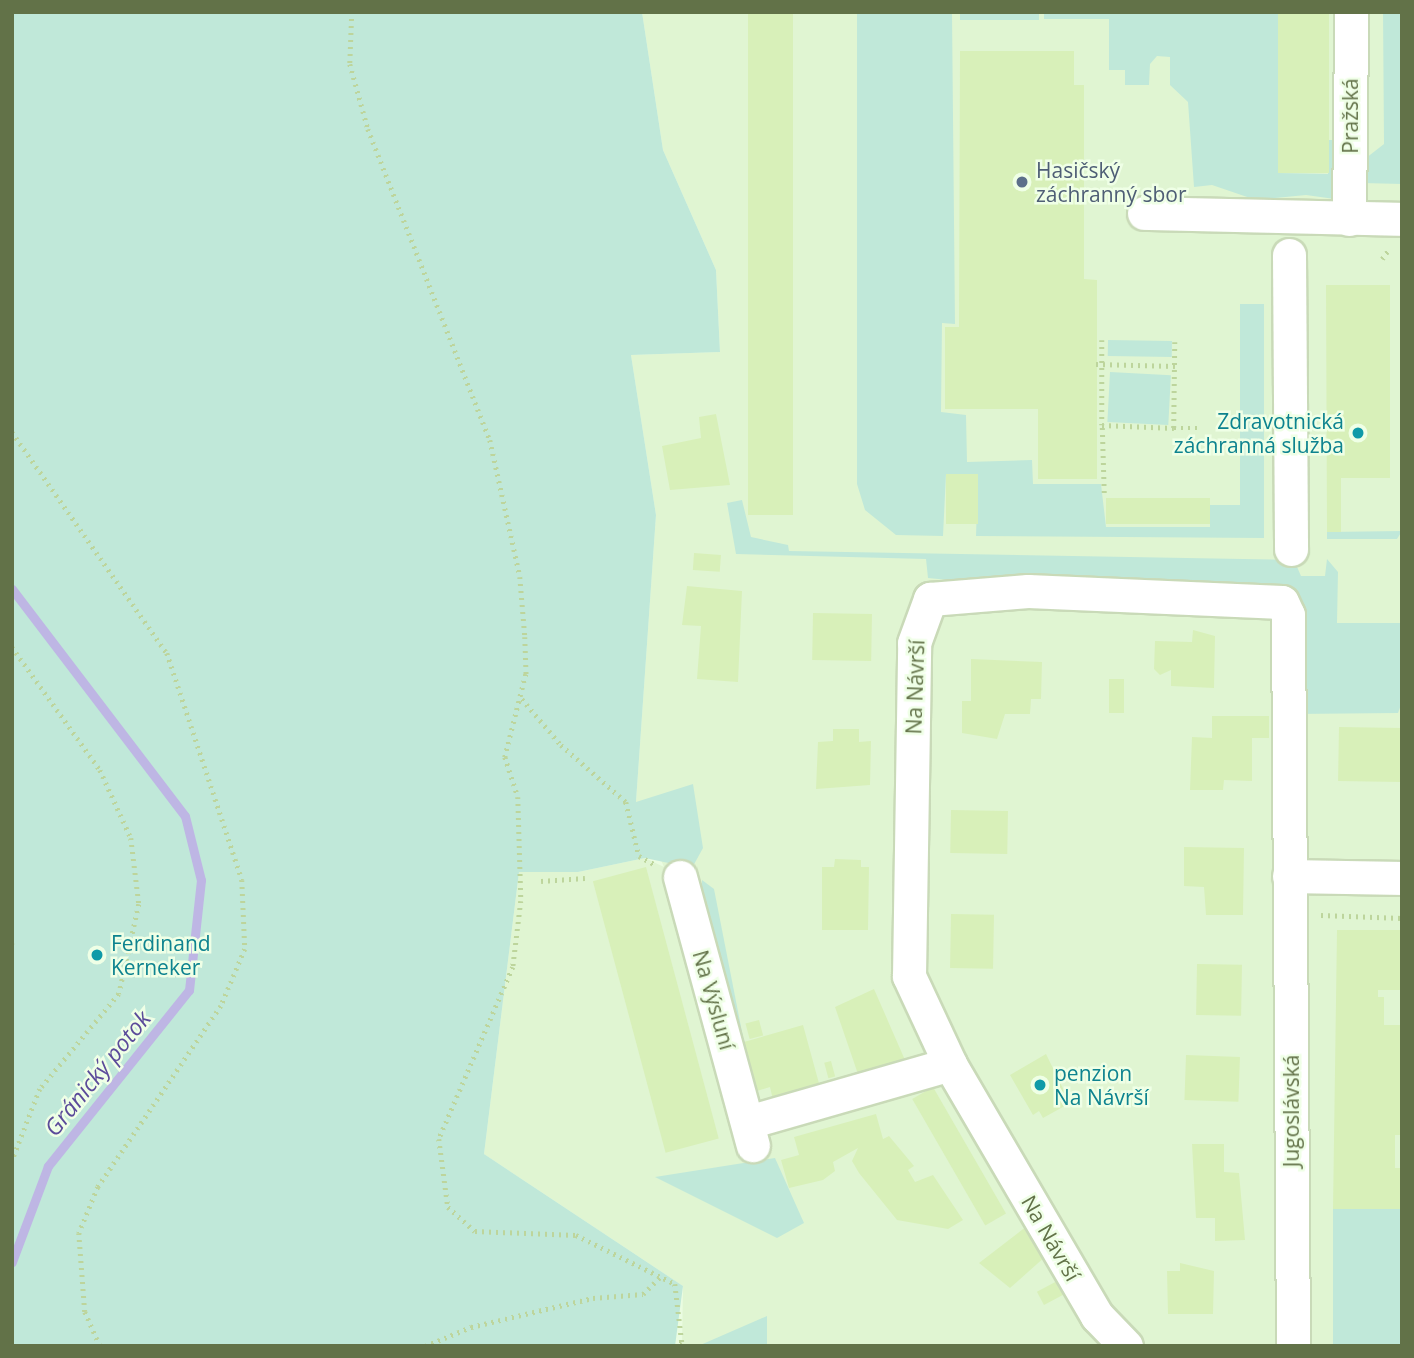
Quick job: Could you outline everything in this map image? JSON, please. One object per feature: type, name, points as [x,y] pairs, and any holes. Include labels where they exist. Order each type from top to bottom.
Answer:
[{"type":"street","name":"Pražská","points":[[1349,219],[1351,12]]},
{"type":"street","points":[[1144,213],[1223,218],[1402,219]]},
{"type":"street","points":[[1289,255],[1292,549]]},
{"type":"street","name":"Na Návrší","points":[[1126,1346],[1097,1316],[950,1064],[909,976],[914,643],[930,599],[1028,591],[1282,602],[1288,615],[1289,876]]},
{"type":"street","points":[[1289,876],[1402,878]]},
{"type":"street","name":"Jugoslávská","points":[[1289,876],[1293,1346]]},
{"type":"street","name":"Na Výsluní","points":[[680,877],[751,1133],[950,1064]]},
{"type":"path","points":[[352,12],[350,64],[368,130],[471,389],[502,485],[520,577],[522,698],[505,757],[518,797],[520,901],[513,967],[439,1139],[448,1207],[475,1231],[576,1235],[675,1284],[682,1343],[677,1346]]},
{"type":"path","points":[[1102,340],[1099,363],[1104,493]]},
{"type":"path","points":[[1174,428],[1175,342]]},
{"type":"path","points":[[1099,363],[1175,366]]},
{"type":"path","points":[[1102,425],[1201,428]]},
{"type":"path","points":[[12,432],[167,653],[242,880],[246,949],[221,1006],[98,1187],[79,1233],[85,1312],[100,1346]]},
{"type":"path","points":[[12,647],[100,770],[131,838],[139,904],[119,994],[40,1089],[12,1161]]},
{"type":"path","points":[[522,698],[561,745],[626,802],[639,856],[680,877]]},
{"type":"path","points":[[541,881],[585,878]]},
{"type":"path","points":[[1321,915],[1402,918]]},
{"type":"path","points":[[425,1346],[471,1326],[593,1298],[643,1294],[660,1277]]},
{"type":"shaded area","points":[[12,12],[642,12],[663,150],[716,270],[720,352],[631,355],[656,515],[636,802],[693,784],[703,848],[692,868],[645,858],[578,872],[519,872],[484,1154],[683,1286],[675,1346],[12,1346]]},
{"type":"shaded area","points":[[642,12],[1402,12],[1402,1346],[682,1346],[683,1286],[484,1154],[519,872],[578,872],[645,858],[664,867],[636,802],[656,515],[631,355],[720,352],[716,270],[663,150]]},
{"type":"shaded area","points":[[857,12],[952,12],[955,324],[942,323],[941,412],[966,415],[967,462],[1032,460],[1033,484],[1101,484],[1106,527],[1210,527],[1210,505],[1240,505],[1240,304],[1264,304],[1264,538],[976,536],[978,474],[946,474],[943,536],[896,535],[865,510],[857,484]]},
{"type":"shaded area","points":[[960,12],[1039,12],[1039,20],[960,20]]},
{"type":"shaded area","points":[[1044,12],[1278,12],[1278,173],[1328,174],[1328,140],[1343,140],[1342,200],[1306,195],[1256,200],[1212,185],[1194,187],[1188,102],[1170,85],[1170,57],[1157,56],[1150,64],[1149,85],[1125,85],[1125,70],[1109,70],[1109,19],[1044,19]]},
{"type":"shaded area","points":[[1383,12],[1402,12],[1402,184],[1362,183],[1361,162],[1384,144]]},
{"type":"shaded area","points":[[1108,340],[1172,341],[1172,357],[1108,356]]},
{"type":"shaded area","points":[[1110,372],[1171,375],[1168,425],[1107,422]]},
{"type":"shaded area","points":[[742,500],[751,537],[788,545],[789,551],[1294,560],[1301,576],[1325,576],[1327,559],[1338,572],[1337,623],[1402,623],[1402,702],[1398,713],[1294,714],[1296,589],[1009,586],[928,578],[926,559],[736,554],[727,503]]},
{"type":"shaded area","points":[[1402,531],[1397,539],[1327,539],[1327,532]]},
{"type":"shaded area","points":[[702,880],[714,889],[744,1042],[733,1042],[702,918]]},
{"type":"shaded area","points":[[775,1158],[804,1223],[777,1238],[655,1177]]},
{"type":"shaded area","points":[[1333,1209],[1402,1209],[1402,1346],[1333,1346]]},
{"type":"shaded area","points":[[767,1316],[767,1346],[698,1346]]},
{"type":"building","points":[[748,12],[793,12],[793,515],[748,515]]},
{"type":"building","points":[[1278,12],[1329,12],[1329,173],[1278,173]]},
{"type":"building","name":"Hasičský záchranný sbor","points":[[960,51],[1074,51],[1074,85],[1084,85],[1084,279],[1097,280],[1097,479],[1038,479],[1038,409],[945,409],[945,327],[959,327]]},
{"type":"building","name":"Zdravotnická záchranná služba","points":[[1326,285],[1390,285],[1390,478],[1341,478],[1341,532],[1327,532]]},
{"type":"building","points":[[716,414],[730,485],[670,490],[662,446],[701,438],[699,417]]},
{"type":"building","points":[[946,474],[978,474],[978,524],[946,524]]},
{"type":"building","points":[[1106,498],[1210,498],[1210,524],[1106,524]]},
{"type":"building","points":[[694,553],[721,555],[720,572],[693,570]]},
{"type":"building","points":[[687,586],[742,591],[738,682],[697,679],[701,626],[682,625]]},
{"type":"building","points":[[813,613],[872,614],[871,661],[812,660]]},
{"type":"building","points":[[1193,630],[1215,636],[1214,688],[1171,686],[1171,670],[1160,675],[1154,669],[1155,641],[1192,642]]},
{"type":"building","points":[[971,659],[1042,662],[1041,699],[1031,699],[1030,714],[1005,714],[997,739],[962,733],[962,701],[971,701]]},
{"type":"building","points":[[1109,679],[1124,679],[1124,713],[1109,713]]},
{"type":"building","points":[[1212,716],[1269,716],[1269,738],[1252,738],[1252,781],[1224,780],[1223,790],[1190,790],[1192,737],[1212,738]]},
{"type":"building","points":[[1339,727],[1402,728],[1401,782],[1338,781]]},
{"type":"building","points":[[833,729],[859,729],[859,742],[871,741],[870,785],[816,789],[818,742],[833,741]]},
{"type":"building","points":[[951,810],[1008,811],[1007,854],[950,853]]},
{"type":"building","points":[[1184,847],[1244,848],[1243,915],[1206,915],[1204,887],[1184,886]]},
{"type":"building","points":[[835,859],[861,860],[861,867],[869,867],[868,930],[822,930],[822,867],[834,867]]},
{"type":"building","points":[[646,867],[719,1138],[666,1153],[593,881]]},
{"type":"building","points":[[951,914],[994,915],[993,969],[950,968]]},
{"type":"building","points":[[1337,930],[1402,930],[1402,990],[1378,990],[1378,997],[1384,997],[1384,1025],[1402,1025],[1402,1135],[1395,1135],[1395,1168],[1402,1168],[1402,1209],[1333,1209]]},
{"type":"building","points":[[1197,964],[1242,965],[1241,1016],[1196,1015]]},
{"type":"building","points":[[874,989],[905,1060],[859,1077],[835,1007]]},
{"type":"building","points":[[759,1020],[763,1035],[750,1039],[745,1024]]},
{"type":"building","points":[[803,1025],[820,1087],[773,1100],[770,1087],[757,1091],[744,1042]]},
{"type":"building","name":"penzion Na Návrší","points":[[1046,1054],[1070,1103],[1043,1118],[1039,1111],[1033,1115],[1010,1075]]},
{"type":"building","points":[[1186,1055],[1240,1057],[1238,1102],[1184,1100]]},
{"type":"building","points":[[831,1061],[835,1076],[828,1078],[824,1063]]},
{"type":"building","points":[[933,1087],[1006,1213],[985,1225],[912,1099]]},
{"type":"building","points":[[876,1114],[883,1139],[889,1136],[914,1166],[908,1170],[915,1182],[933,1175],[963,1220],[948,1229],[897,1220],[852,1161],[858,1148],[833,1162],[835,1171],[823,1180],[789,1188],[781,1160],[799,1155],[794,1137]]},
{"type":"building","points":[[1192,1144],[1224,1144],[1224,1172],[1239,1173],[1245,1240],[1215,1241],[1215,1218],[1196,1218]]},
{"type":"building","points":[[1027,1226],[1046,1256],[1010,1288],[979,1263]]},
{"type":"building","points":[[1180,1263],[1214,1271],[1213,1314],[1168,1314],[1167,1271],[1180,1271]]},
{"type":"building","points":[[1059,1280],[1066,1293],[1044,1305],[1037,1292]]},
{"type":"waterway","name":"Gránický potok","points":[[12,589],[185,816],[201,880],[189,990],[48,1166],[12,1262]]},
{"type":"place","name":"Hasičský záchranný sbor","points":[[1022,182]]},
{"type":"place","name":"Zdravotnická záchranná služba","points":[[1358,433]]},
{"type":"place","name":"Ferdinand Kerneker","points":[[97,955]]},
{"type":"place","name":"penzion Na Návrší","points":[[1040,1085]]}]
